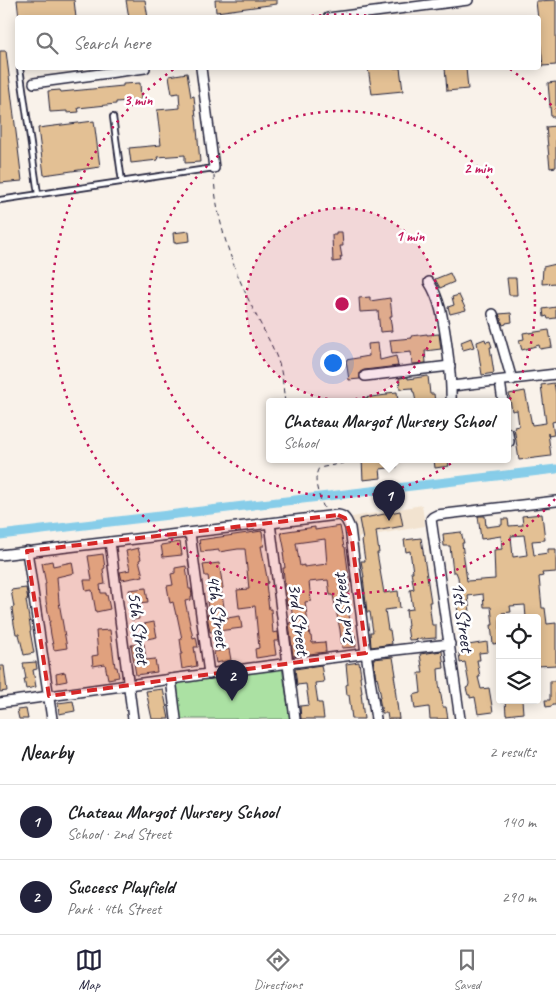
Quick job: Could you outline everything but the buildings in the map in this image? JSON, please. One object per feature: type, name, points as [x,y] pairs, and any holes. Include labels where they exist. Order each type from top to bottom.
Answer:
[{"type":"street","points":[[351,15],[468,0]]},
{"type":"street","points":[[34,83],[130,70]]},
{"type":"street","points":[[201,70],[214,168]]},
{"type":"street","points":[[429,282],[441,310],[450,366],[451,398]]},
{"type":"street","points":[[493,314],[512,380]]},
{"type":"street","points":[[365,376],[450,366]]},
{"type":"street","points":[[452,386],[556,374]]},
{"type":"street","points":[[500,381],[502,398]]},
{"type":"street","name":"1st Street","points":[[460,719],[431,520],[433,516],[437,515],[556,501]]},
{"type":"street","name":"2nd Street","points":[[270,523],[326,516],[342,515],[345,518],[350,528],[376,719]]},
{"type":"street","points":[[0,555],[270,523]]},
{"type":"street","name":"3rd Street","points":[[270,523],[295,719]]},
{"type":"street","name":"4th Street","points":[[0,703],[209,674],[190,533]]},
{"type":"street","name":"5th Street","points":[[110,542],[133,719]]},
{"type":"street","points":[[27,551],[52,719]]},
{"type":"street","points":[[209,674],[287,662],[450,644]]},
{"type":"street","points":[[171,679],[176,719]]},
{"type":"lane","points":[[20,70],[38,194]]},
{"type":"lane","points":[[112,117],[122,182]]},
{"type":"lane","points":[[0,200],[214,168]]},
{"type":"path","points":[[214,168],[216,200],[223,232],[241,282],[279,363],[284,398]]},
{"type":"path","points":[[320,501],[316,472],[318,468],[340,463]]},
{"type":"highlighted area","points":[[338,515],[345,518],[352,540],[366,653],[49,696],[27,551]]},
{"type":"shaded area","points":[[422,505],[425,526],[356,538],[352,517]]},
{"type":"green space","points":[[282,668],[290,719],[180,719],[175,683]]},
{"type":"waterway","points":[[0,535],[556,469]]},
{"type":"place","name":"Chateau Margot Nursery School","points":[[389,521]]},
{"type":"place","name":"Success Playfield","points":[[232,701]]}]
